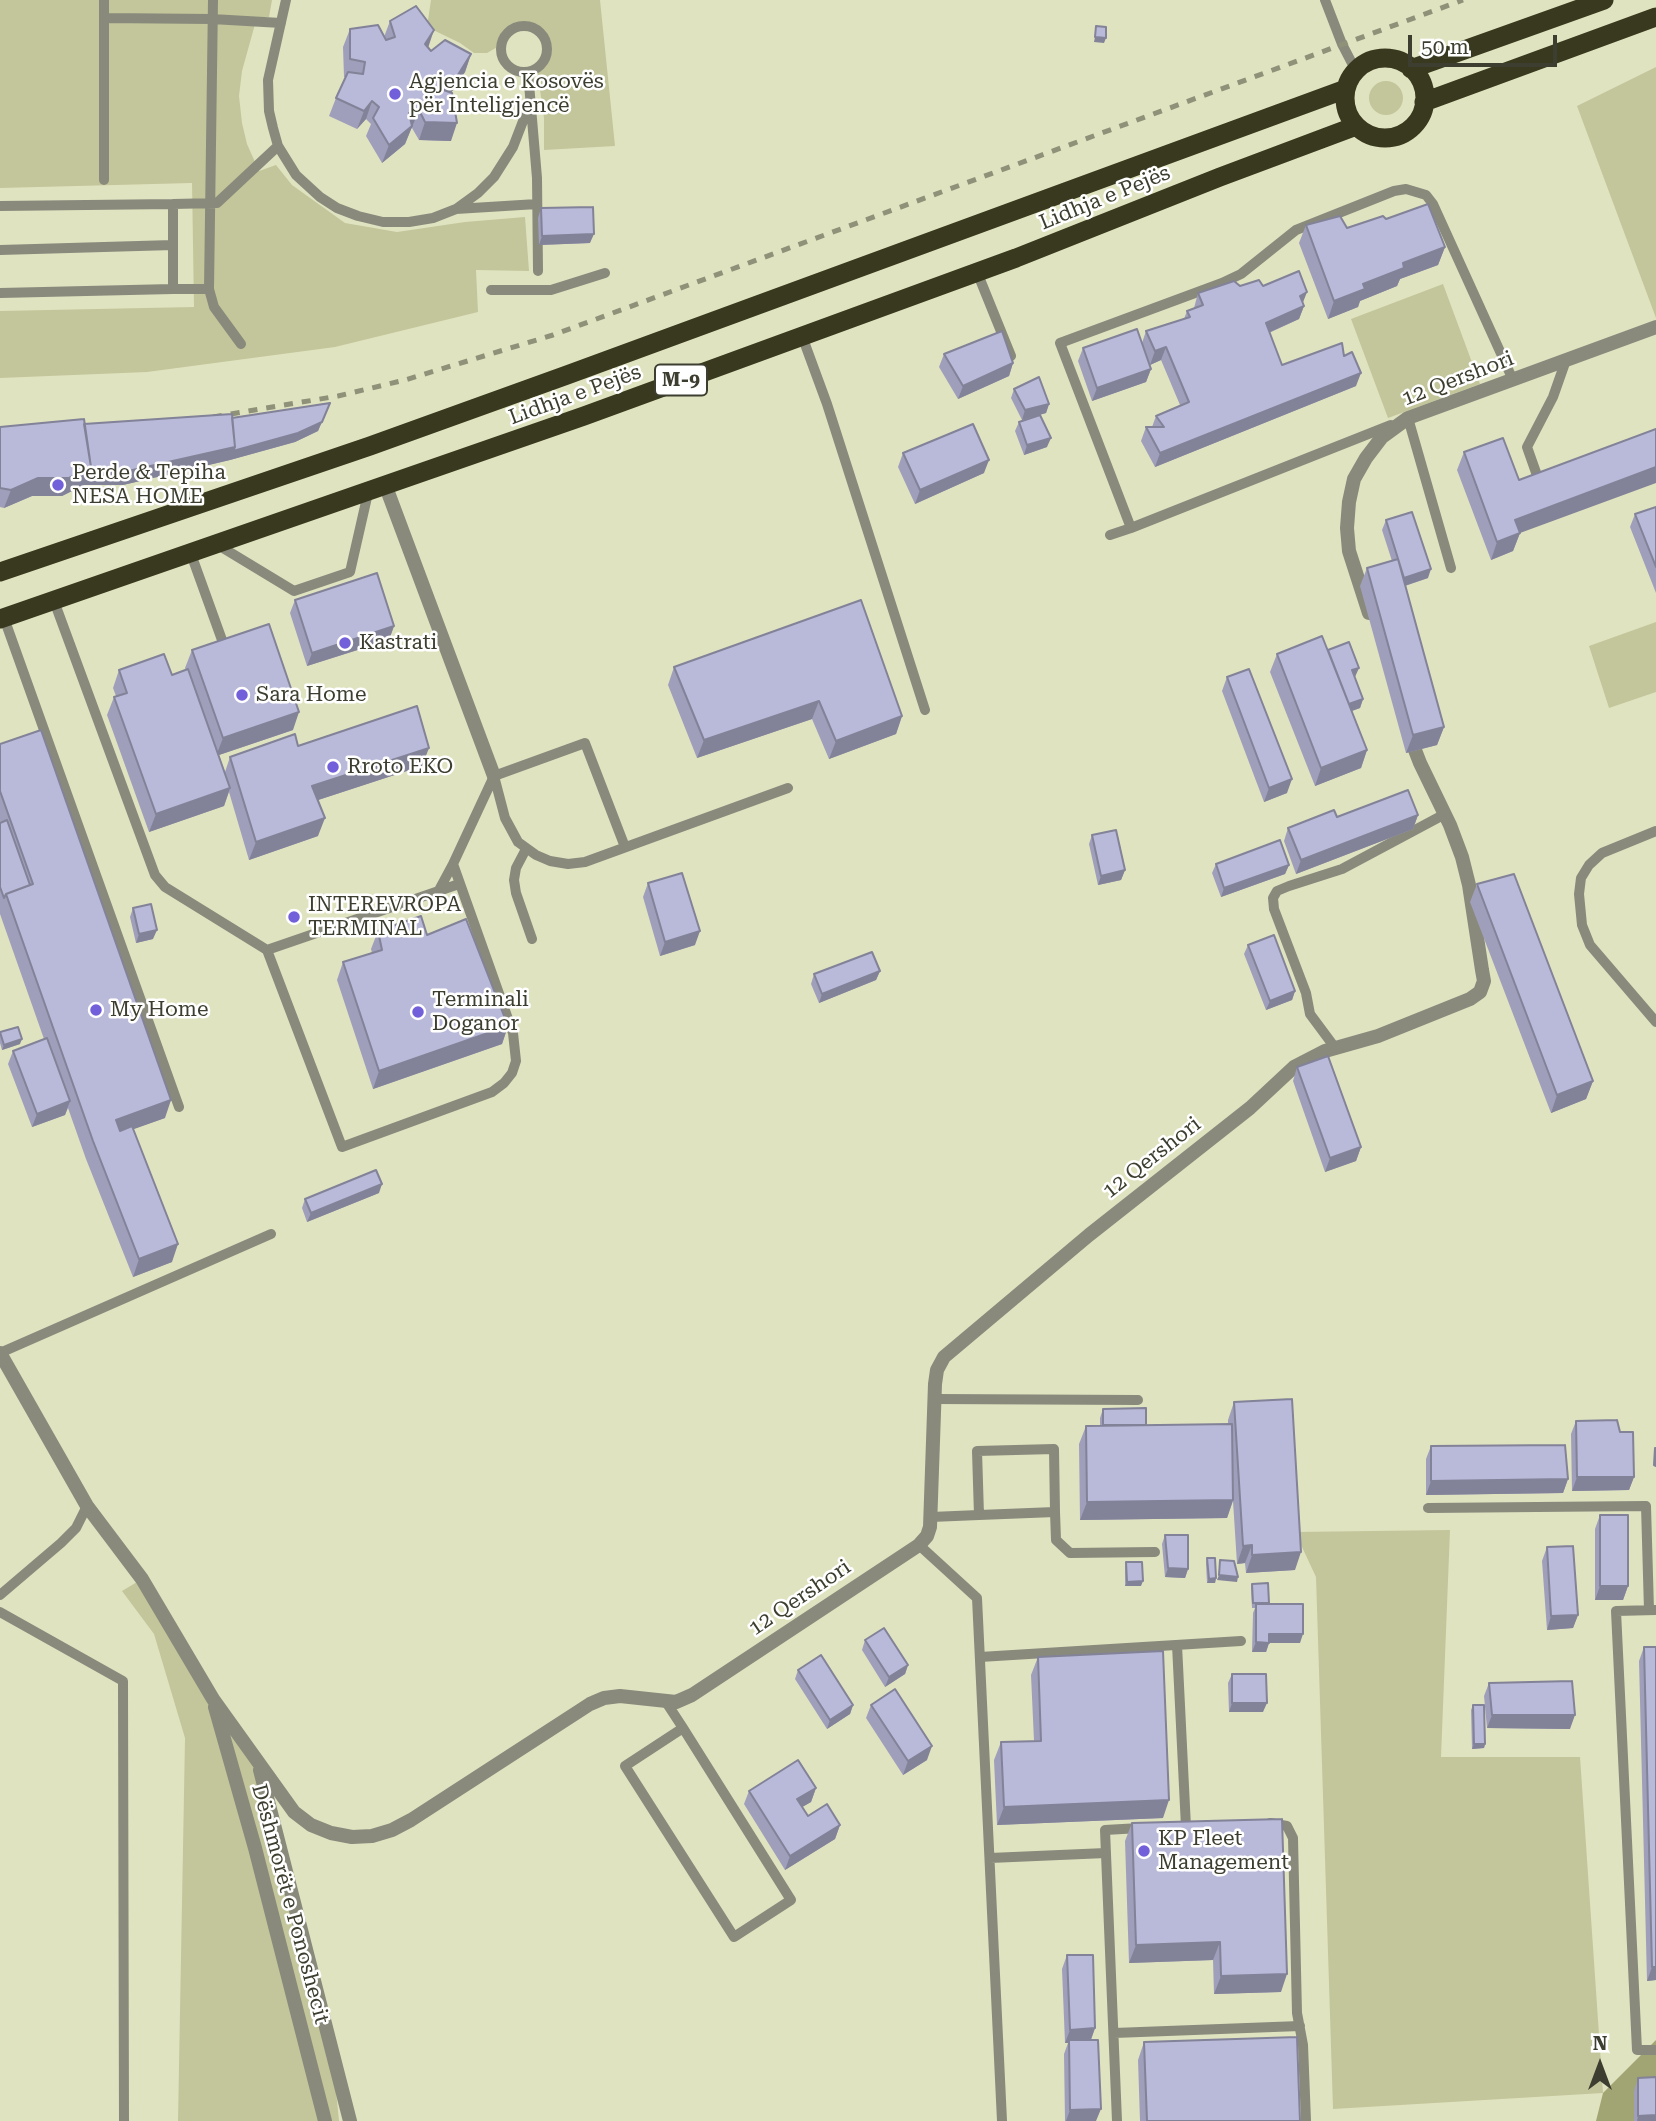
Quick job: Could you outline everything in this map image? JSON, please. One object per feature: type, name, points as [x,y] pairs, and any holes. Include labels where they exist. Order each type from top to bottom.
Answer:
[{"type":"highway","points":[[1412,69],[1604,0]]},
{"type":"highway","points":[[1424,102],[1656,17]]},
{"type":"highway","points":[[1382,59],[1403,63],[1412,69],[1424,90],[1421,114],[1414,125],[1392,138],[1367,134],[1356,126],[1346,109],[1346,89],[1356,71],[1364,64],[1382,59]]},
{"type":"highway","name":"Lidhja e Pejës","points":[[0,572],[528,389],[1346,89]]},
{"type":"highway","name":"Lidhja e Pejës","points":[[2,618],[377,490],[802,336],[977,272],[1356,126]]},
{"type":"street","name":"12 Qershori","points":[[1373,625],[1349,551],[1347,528],[1354,479],[1382,437],[1408,418],[1656,327]]},
{"type":"street","points":[[377,490],[494,776]]},
{"type":"street","name":"12 Qershori","points":[[260,1763],[294,1812],[311,1825],[352,1837],[372,1836],[411,1820],[590,1704],[604,1698],[620,1696],[676,1702],[692,1695],[919,1545],[927,1536],[930,1517],[937,1370],[944,1357],[1089,1235],[1250,1108],[1294,1068],[1308,1059],[1378,1036],[1470,999],[1480,992],[1484,981],[1469,885],[1462,858],[1402,716]]},
{"type":"street","name":"Dëshmorët e Ponoshecit","points":[[0,1353],[87,1506],[142,1579],[213,1699],[260,1763],[350,2121]]},
{"type":"street","name":"Dëshmorët e Ponoshecit","points":[[213,1699],[326,2121]]},
{"type":"lane","points":[[104,0],[104,180]]},
{"type":"lane","points":[[213,0],[209,289],[214,307],[242,344]]},
{"type":"lane","points":[[286,0],[270,67],[269,111],[278,146],[296,175],[337,208],[383,222],[433,218],[456,209],[494,177],[513,147],[530,103]]},
{"type":"lane","points":[[1325,0],[1356,71]]},
{"type":"lane","points":[[104,18],[281,23]]},
{"type":"lane","points":[[521,26],[534,28],[541,33],[548,48],[542,64],[528,72],[520,72],[507,66],[501,52],[507,33],[521,26]]},
{"type":"lane","points":[[528,72],[537,204],[538,271]]},
{"type":"lane","points":[[0,206],[217,203],[278,146]]},
{"type":"lane","points":[[1131,528],[1060,343],[1241,274],[1288,235],[1312,222],[1394,191],[1406,190],[1426,195],[1433,204],[1513,380]]},
{"type":"lane","points":[[173,204],[173,289]]},
{"type":"lane","points":[[456,209],[537,204]]},
{"type":"lane","points":[[0,250],[173,245]]},
{"type":"lane","points":[[977,272],[1012,356]]},
{"type":"lane","points":[[491,290],[551,290],[605,273]]},
{"type":"lane","points":[[0,293],[209,289]]},
{"type":"lane","points":[[802,336],[827,404],[925,709]]},
{"type":"lane","points":[[1539,481],[1528,447],[1553,397],[1566,360]]},
{"type":"lane","points":[[1110,536],[1408,418],[1451,568]]},
{"type":"lane","points":[[217,545],[294,591],[350,572],[377,490]]},
{"type":"lane","points":[[191,554],[222,640]]},
{"type":"lane","points":[[54,601],[155,875],[165,887],[267,950],[342,1147],[492,1091],[513,1073],[516,1061],[513,1033],[453,864]]},
{"type":"lane","points":[[2,618],[179,1107]]},
{"type":"lane","points":[[439,890],[494,776],[585,743],[625,847]]},
{"type":"lane","points":[[494,776],[508,825],[518,842],[550,861],[568,864],[585,862],[788,788]]},
{"type":"lane","points":[[1336,1049],[1310,1014],[1306,993],[1273,909],[1273,898],[1277,891],[1342,869],[1445,814]]},
{"type":"lane","points":[[1656,831],[1602,853],[1589,865],[1581,878],[1579,910],[1590,945],[1656,1022]]},
{"type":"lane","points":[[526,849],[516,868],[514,880],[532,939]]},
{"type":"lane","points":[[267,950],[459,884]]},
{"type":"lane","points":[[0,1353],[271,1234]]},
{"type":"lane","points":[[936,1399],[1138,1400]]},
{"type":"lane","points":[[979,1515],[977,1451],[1054,1449],[1056,1540],[1070,1553],[1154,1552]]},
{"type":"lane","points":[[0,1595],[76,1528],[87,1506]]},
{"type":"lane","points":[[1428,1508],[1646,1506],[1652,1610],[1616,1611],[1637,2050],[1656,2050]]},
{"type":"lane","points":[[930,1517],[1055,1512]]},
{"type":"lane","points":[[919,1545],[977,1598],[1002,2121]]},
{"type":"lane","points":[[0,1612],[123,1681],[124,2121]]},
{"type":"lane","points":[[980,1657],[1241,1641]]},
{"type":"lane","points":[[1177,1645],[1186,1826]]},
{"type":"lane","points":[[666,1702],[683,1728],[791,1900],[734,1937],[625,1766],[683,1728]]},
{"type":"lane","points":[[1263,1824],[1287,1826],[1293,1838],[1297,2013],[1303,2045],[1306,2121]]},
{"type":"lane","points":[[1173,1827],[1199,1826]]},
{"type":"lane","points":[[1117,2121],[1105,1829],[1145,1828]]},
{"type":"lane","points":[[990,1858],[1105,1853]]},
{"type":"lane","points":[[1114,2033],[1300,2026]]},
{"type":"green space","points":[[0,0],[272,0],[269,17],[257,17],[242,71],[239,96],[247,144],[259,171],[276,165],[292,185],[345,223],[397,232],[525,217],[529,271],[476,270],[478,312],[335,347],[147,372],[0,378],[0,311],[194,307],[192,183],[0,188]]},
{"type":"green space","points":[[431,0],[600,0],[615,146],[544,150],[544,118],[537,69],[546,57],[548,48],[541,33],[528,26],[514,28],[507,33],[501,45],[487,53],[474,53],[427,27]]},
{"type":"green space","points":[[1656,67],[1656,318],[1577,106]]},
{"type":"green space","points":[[1386,81],[1398,86],[1403,98],[1398,110],[1386,115],[1374,110],[1369,98],[1374,86]]},
{"type":"green space","points":[[1443,284],[1480,384],[1388,418],[1351,319]]},
{"type":"green space","points":[[1656,622],[1656,692],[1609,708],[1589,646]]},
{"type":"green space","points":[[1450,1530],[1441,1757],[1580,1757],[1603,2093],[1333,2109],[1316,1577],[1295,1532]]},
{"type":"green space","points":[[142,1579],[263,1767],[336,2091],[339,2121],[178,2121],[185,1738],[154,1634],[122,1591]]},
{"type":"green space","points":[[1656,2040],[1656,2121],[1596,2121],[1603,2093]]},
{"type":"building","name":"Agjencia e Kosovës për Inteligjencë","points":[[416,6],[434,30],[425,44],[431,51],[445,40],[471,54],[456,78],[440,79],[438,88],[452,93],[457,123],[425,122],[419,110],[409,113],[412,126],[389,145],[373,118],[379,107],[372,101],[364,111],[336,98],[348,72],[363,74],[365,62],[350,59],[350,29],[378,25],[386,40],[395,37],[390,21]]},
{"type":"building","points":[[1096,26],[1106,27],[1106,38],[1095,37]]},
{"type":"building","points":[[1428,204],[1445,247],[1403,263],[1404,268],[1363,284],[1365,289],[1334,301],[1306,225],[1340,216],[1347,228],[1383,216],[1386,219]]},
{"type":"building","points":[[593,207],[594,234],[542,236],[541,208]]},
{"type":"building","points":[[1299,271],[1307,292],[1300,296],[1304,306],[1266,323],[1282,365],[1342,343],[1344,356],[1352,352],[1361,373],[1160,453],[1146,427],[1164,427],[1156,416],[1189,402],[1166,347],[1155,351],[1146,331],[1190,317],[1187,311],[1203,305],[1198,293],[1234,281],[1240,286],[1259,280],[1263,286]]},
{"type":"building","points":[[1137,329],[1151,369],[1097,388],[1083,348]]},
{"type":"building","points":[[1002,331],[1013,363],[963,386],[944,354]]},
{"type":"building","points":[[1039,377],[1049,404],[1025,410],[1014,389]]},
{"type":"building","points":[[330,403],[322,422],[298,433],[233,451],[235,447],[232,418]]},
{"type":"building","points":[[232,414],[235,447],[128,471],[89,471],[91,467],[84,424]]},
{"type":"building","points":[[1040,415],[1051,438],[1027,445],[1019,422]]},
{"type":"building","points":[[84,419],[91,467],[69,478],[38,478],[11,490],[0,488],[0,427]]},
{"type":"building","points":[[973,424],[989,460],[920,490],[903,453]]},
{"type":"building","points":[[1656,429],[1656,467],[1515,520],[1520,533],[1497,542],[1464,452],[1503,438],[1519,480]]},
{"type":"building","points":[[1656,507],[1656,567],[1635,514]]},
{"type":"building","points":[[1412,512],[1431,569],[1404,578],[1386,520]]},
{"type":"building","points":[[1398,559],[1444,727],[1413,735],[1367,568]]},
{"type":"building","points":[[377,573],[394,626],[312,653],[295,600]]},
{"type":"building","points":[[861,600],[902,716],[836,741],[819,701],[704,740],[674,667]]},
{"type":"building","points":[[269,624],[299,712],[223,738],[192,650]]},
{"type":"building","points":[[1322,636],[1367,750],[1321,768],[1277,654]]},
{"type":"building","points":[[1349,642],[1359,668],[1352,670],[1363,699],[1349,704],[1328,650]]},
{"type":"building","points":[[164,654],[172,675],[188,669],[230,788],[156,814],[114,697],[127,693],[119,670]]},
{"type":"building","points":[[1249,669],[1292,779],[1269,788],[1227,677]]},
{"type":"building","points":[[417,706],[429,748],[312,786],[325,818],[256,842],[230,757],[295,734],[298,746]]},
{"type":"building","points":[[41,730],[171,1100],[116,1120],[120,1131],[132,1126],[178,1244],[139,1259],[93,1141],[6,894],[33,884],[0,791],[0,744]]},
{"type":"building","points":[[1408,790],[1418,815],[1301,860],[1288,828],[1334,810],[1337,817]]},
{"type":"building","points":[[7,820],[30,885],[6,894],[4,898],[0,887],[0,823]]},
{"type":"building","points":[[1116,830],[1125,870],[1101,876],[1092,835]]},
{"type":"building","points":[[1280,840],[1289,865],[1224,888],[1216,864]]},
{"type":"building","points":[[682,873],[700,931],[665,942],[648,883]]},
{"type":"building","points":[[1514,874],[1593,1081],[1557,1095],[1477,884]]},
{"type":"building","points":[[151,904],[157,930],[139,934],[133,908]]},
{"type":"building","name":"Terminali Doganor","points":[[421,916],[427,935],[466,919],[508,1026],[379,1071],[343,962],[382,950],[378,931]]},
{"type":"building","points":[[1274,935],[1295,991],[1270,1001],[1248,945]]},
{"type":"building","points":[[872,952],[880,971],[822,994],[814,974]]},
{"type":"building","points":[[18,1027],[22,1039],[4,1045],[0,1032]]},
{"type":"building","points":[[47,1038],[70,1101],[37,1114],[13,1051]]},
{"type":"building","points":[[1328,1056],[1361,1147],[1330,1158],[1297,1067]]},
{"type":"building","points":[[376,1170],[382,1184],[311,1213],[305,1199]]},
{"type":"building","points":[[1292,1399],[1301,1552],[1252,1555],[1252,1545],[1243,1546],[1234,1402]]},
{"type":"building","points":[[1146,1408],[1146,1425],[1103,1425],[1103,1409]]},
{"type":"building","points":[[1617,1420],[1620,1432],[1633,1432],[1634,1477],[1577,1477],[1576,1421]]},
{"type":"building","points":[[1232,1424],[1233,1500],[1087,1502],[1086,1426]]},
{"type":"building","points":[[1565,1445],[1568,1479],[1431,1481],[1431,1446]]},
{"type":"building","points":[[1600,1515],[1628,1515],[1628,1586],[1600,1586]]},
{"type":"building","points":[[1165,1535],[1188,1535],[1188,1569],[1168,1568]]},
{"type":"building","points":[[1573,1546],[1578,1615],[1551,1616],[1547,1547]]},
{"type":"building","points":[[1207,1558],[1215,1558],[1216,1578],[1209,1579]]},
{"type":"building","points":[[1220,1560],[1234,1561],[1238,1577],[1219,1575]]},
{"type":"building","points":[[1126,1562],[1142,1562],[1143,1581],[1127,1582]]},
{"type":"building","points":[[1268,1583],[1269,1603],[1253,1603],[1252,1584]]},
{"type":"building","points":[[1256,1604],[1303,1604],[1303,1634],[1269,1634],[1269,1643],[1256,1642]]},
{"type":"building","points":[[884,1628],[908,1665],[889,1677],[865,1640]]},
{"type":"building","points":[[1644,1647],[1656,1647],[1656,1967],[1652,1967]]},
{"type":"building","points":[[1163,1651],[1169,1800],[1004,1807],[1001,1742],[1041,1741],[1038,1657]]},
{"type":"building","points":[[821,1655],[853,1705],[830,1720],[798,1670]]},
{"type":"building","points":[[1232,1674],[1266,1674],[1267,1703],[1232,1703]]},
{"type":"building","points":[[1572,1681],[1575,1715],[1492,1715],[1489,1683]]},
{"type":"building","points":[[895,1689],[932,1746],[908,1761],[871,1705]]},
{"type":"building","points":[[1473,1705],[1484,1705],[1485,1744],[1474,1744]]},
{"type":"building","points":[[798,1760],[816,1788],[797,1799],[808,1816],[827,1804],[840,1825],[790,1856],[749,1791]]},
{"type":"building","points":[[1282,1819],[1287,1974],[1221,1976],[1220,1942],[1136,1945],[1132,1823]]},
{"type":"building","points":[[1067,1955],[1093,1955],[1095,2028],[1070,2030]]},
{"type":"building","points":[[1297,2037],[1300,2121],[1147,2121],[1144,2042]]},
{"type":"building","points":[[1069,2040],[1098,2040],[1101,2109],[1070,2110]]},
{"type":"building","points":[[1656,2077],[1656,2115],[1638,2116],[1638,2078]]},
{"type":"railway","points":[[213,417],[338,396],[405,380],[553,335],[1463,0]]},
{"type":"place","name":"Agjencia e Kosovës për Inteligjencë","points":[[395,94]]},
{"type":"place","name":"Perde & Tepiha NESA HOME","points":[[58,485]]},
{"type":"place","name":"Kastrati","points":[[345,643]]},
{"type":"place","name":"Sara Home","points":[[242,695]]},
{"type":"place","name":"Rroto EKO","points":[[333,767]]},
{"type":"place","name":"INTEREVROPA TERMINAL","points":[[294,917]]},
{"type":"place","name":"My Home","points":[[96,1010]]},
{"type":"place","name":"Terminali Doganor","points":[[418,1012]]},
{"type":"place","name":"KP Fleet Management","points":[[1144,1851]]}]
